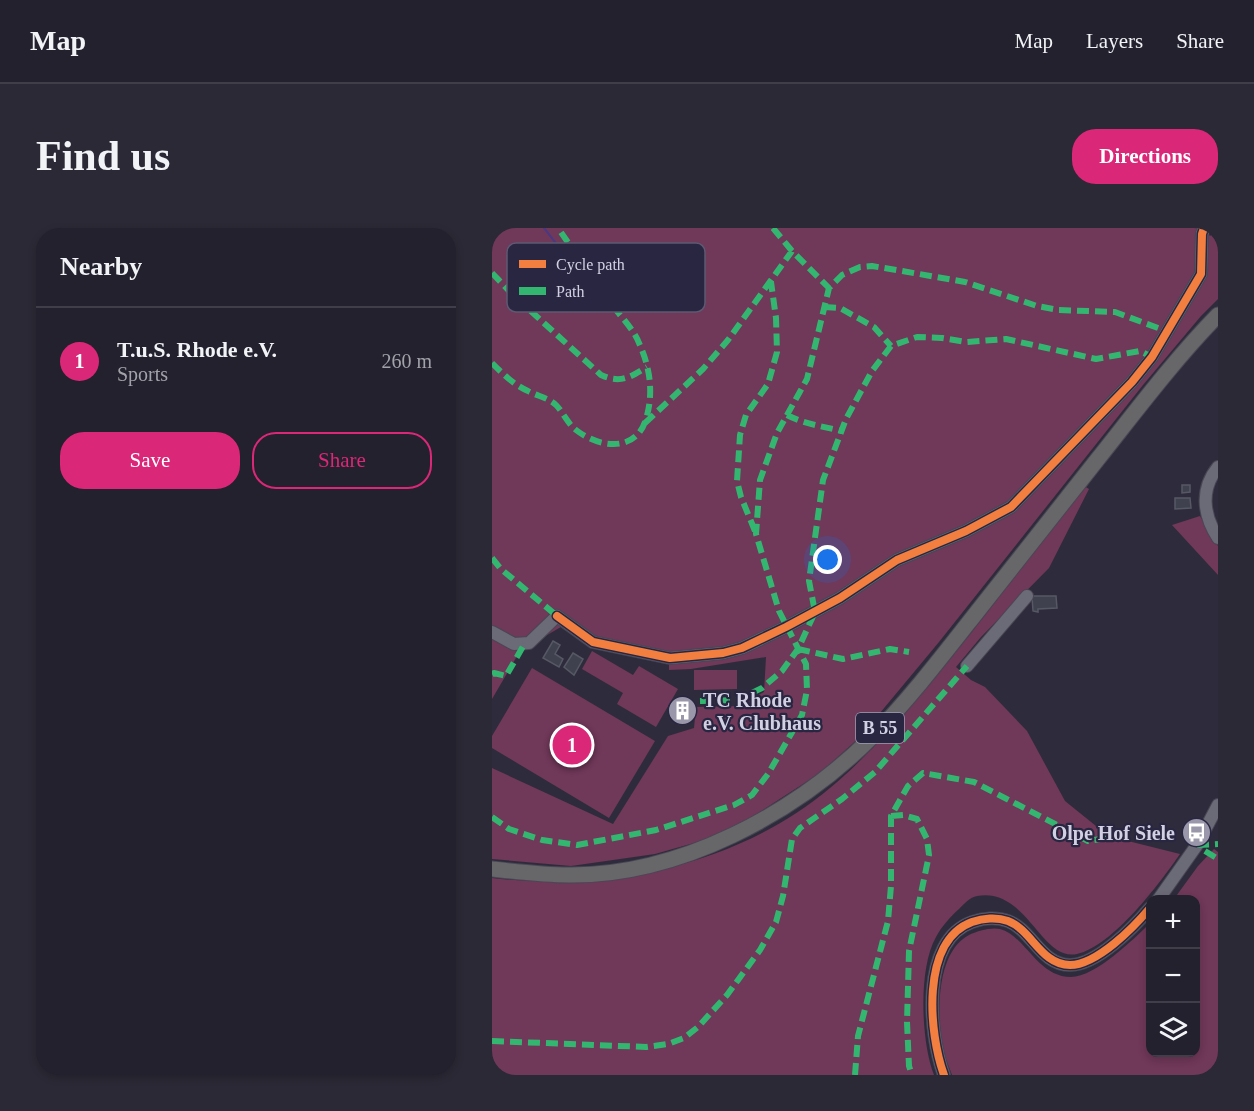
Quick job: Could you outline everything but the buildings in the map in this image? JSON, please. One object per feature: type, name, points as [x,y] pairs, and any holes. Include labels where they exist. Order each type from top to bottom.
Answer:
[{"type":"main road","name":"B 55","points":[[492,869],[571,875],[615,871],[658,862],[699,850],[742,832],[823,782],[873,737],[918,684],[1149,393],[1218,315]]},
{"type":"street","points":[[492,632],[514,644],[529,643],[557,616],[593,642],[670,658],[723,653],[742,648],[786,627],[840,598],[897,560],[966,531],[1011,507],[1132,382],[1152,357],[1201,273],[1204,228]]},
{"type":"street","points":[[1218,467],[1207,486],[1205,504],[1211,526],[1218,538]]},
{"type":"street","points":[[967,666],[1027,597]]},
{"type":"street","points":[[1162,895],[1201,848],[1218,805]]},
{"type":"street","points":[[944,1075],[934,1040],[934,989],[942,949],[956,931],[979,920],[996,918],[1007,921],[1025,934],[1053,961],[1071,965],[1090,960],[1109,947],[1146,912]]},
{"type":"shaded area","points":[[492,228],[1203,228],[1210,236],[1218,229],[1218,299],[1143,385],[939,642],[860,737],[820,773],[746,821],[701,841],[655,854],[571,866],[492,859],[492,768],[613,824],[668,736],[694,728],[696,707],[738,706],[764,692],[766,657],[691,669],[669,670],[669,654],[594,638],[571,621],[520,651],[492,699]]},
{"type":"shaded area","points":[[1084,486],[1089,489],[1049,568],[981,637],[956,667],[971,680],[985,687],[1027,731],[1065,801],[1096,826],[1120,839],[1180,854],[1161,881],[1120,926],[1091,949],[1077,954],[1064,953],[1053,947],[1009,902],[994,896],[977,896],[967,901],[949,918],[938,933],[930,950],[926,967],[924,1025],[934,1075],[492,1075],[492,878],[537,881],[626,876],[670,867],[713,854],[755,837],[794,815],[830,788],[866,755],[921,694]]},
{"type":"shaded area","points":[[1200,516],[1218,546],[1218,575],[1172,525]]},
{"type":"shaded area","points":[[592,651],[633,675],[639,666],[678,689],[656,727],[617,704],[623,693],[582,669]]},
{"type":"shaded area","points":[[532,668],[655,741],[609,818],[492,748],[492,736]]},
{"type":"shaded area","points":[[694,670],[737,670],[737,689],[694,690]]},
{"type":"shaded area","points":[[1214,849],[1218,852],[1218,1075],[952,1075],[941,1035],[940,1003],[944,970],[958,944],[969,935],[992,929],[1000,929],[1009,933],[1049,970],[1071,977],[1091,971],[1102,964],[1146,927],[1146,1057],[1200,1057],[1200,895],[1177,895]]},
{"type":"waterway","points":[[544,228],[556,243]]},
{"type":"marked path","points":[[558,228],[569,243]]},
{"type":"marked path","points":[[773,228],[792,251],[829,288]]},
{"type":"marked path","points":[[645,423],[703,369],[728,340],[792,251]]},
{"type":"marked path","points":[[492,817],[509,829],[542,840],[577,845],[656,830],[734,805],[752,795],[768,774],[802,715],[807,690],[806,664],[779,611],[756,534],[760,480],[777,433],[807,379],[829,288],[842,275],[860,267],[872,266],[902,271],[965,282],[1037,306],[1059,310],[1115,312],[1166,331]]},
{"type":"marked path","points":[[492,273],[507,289]]},
{"type":"marked path","points":[[755,531],[737,481],[740,435],[746,415],[768,384],[777,352],[776,318],[771,282]]},
{"type":"marked path","points":[[824,307],[840,308],[874,327],[891,346]]},
{"type":"marked path","points":[[532,312],[601,375],[620,379],[647,367]]},
{"type":"marked path","points":[[492,363],[518,386],[553,403],[573,427],[585,436],[606,443],[626,442],[634,438],[641,430],[646,419],[650,390],[643,352],[637,338],[618,312]]},
{"type":"marked path","points":[[700,701],[737,700],[762,688],[782,671],[798,649],[815,612],[809,581],[823,480],[846,419],[872,371],[891,346],[917,337],[966,342],[1006,339],[1096,359],[1140,351],[1152,357]]},
{"type":"marked path","points":[[787,415],[807,423],[841,431]]},
{"type":"marked path","points":[[492,558],[501,569],[557,616]]},
{"type":"marked path","points":[[492,674],[506,676],[525,643]]},
{"type":"marked path","points":[[798,649],[843,659],[890,649],[909,652]]},
{"type":"marked path","points":[[492,1041],[646,1047],[668,1044],[684,1038],[698,1027],[727,995],[760,950],[776,922],[783,896],[792,839],[800,828],[842,799],[875,772],[967,666]]},
{"type":"marked path","points":[[855,1075],[858,1036],[888,921],[891,886],[891,816],[908,786],[923,773],[974,782],[1088,841],[1120,836]]},
{"type":"marked path","points":[[891,816],[903,815],[917,819],[927,839],[929,855],[909,951],[907,1022],[909,1066],[912,1075]]},
{"type":"marked path","points":[[1197,845],[1218,844]]},
{"type":"marked path","points":[[1205,851],[1218,859]]},
{"type":"cycle path","points":[[557,616],[593,642],[670,658],[723,653],[742,648],[786,627],[840,598],[897,560],[966,531],[1011,507],[1132,382],[1152,357],[1201,274],[1204,228]]},
{"type":"cycle path","points":[[944,1075],[935,1036],[933,990],[936,968],[944,948],[955,932],[972,922],[990,918],[1008,921],[1024,932],[1051,959],[1070,965],[1092,959],[1103,952],[1146,913]]},
{"type":"place","name":"TC Rhode e.V. Clubhaus","points":[[682,711]]},
{"type":"place","name":"T.u.S. Rhode e.V.","points":[[572,745]]},
{"type":"place","name":"Olpe Hof Siele","points":[[1196,833]]}]
